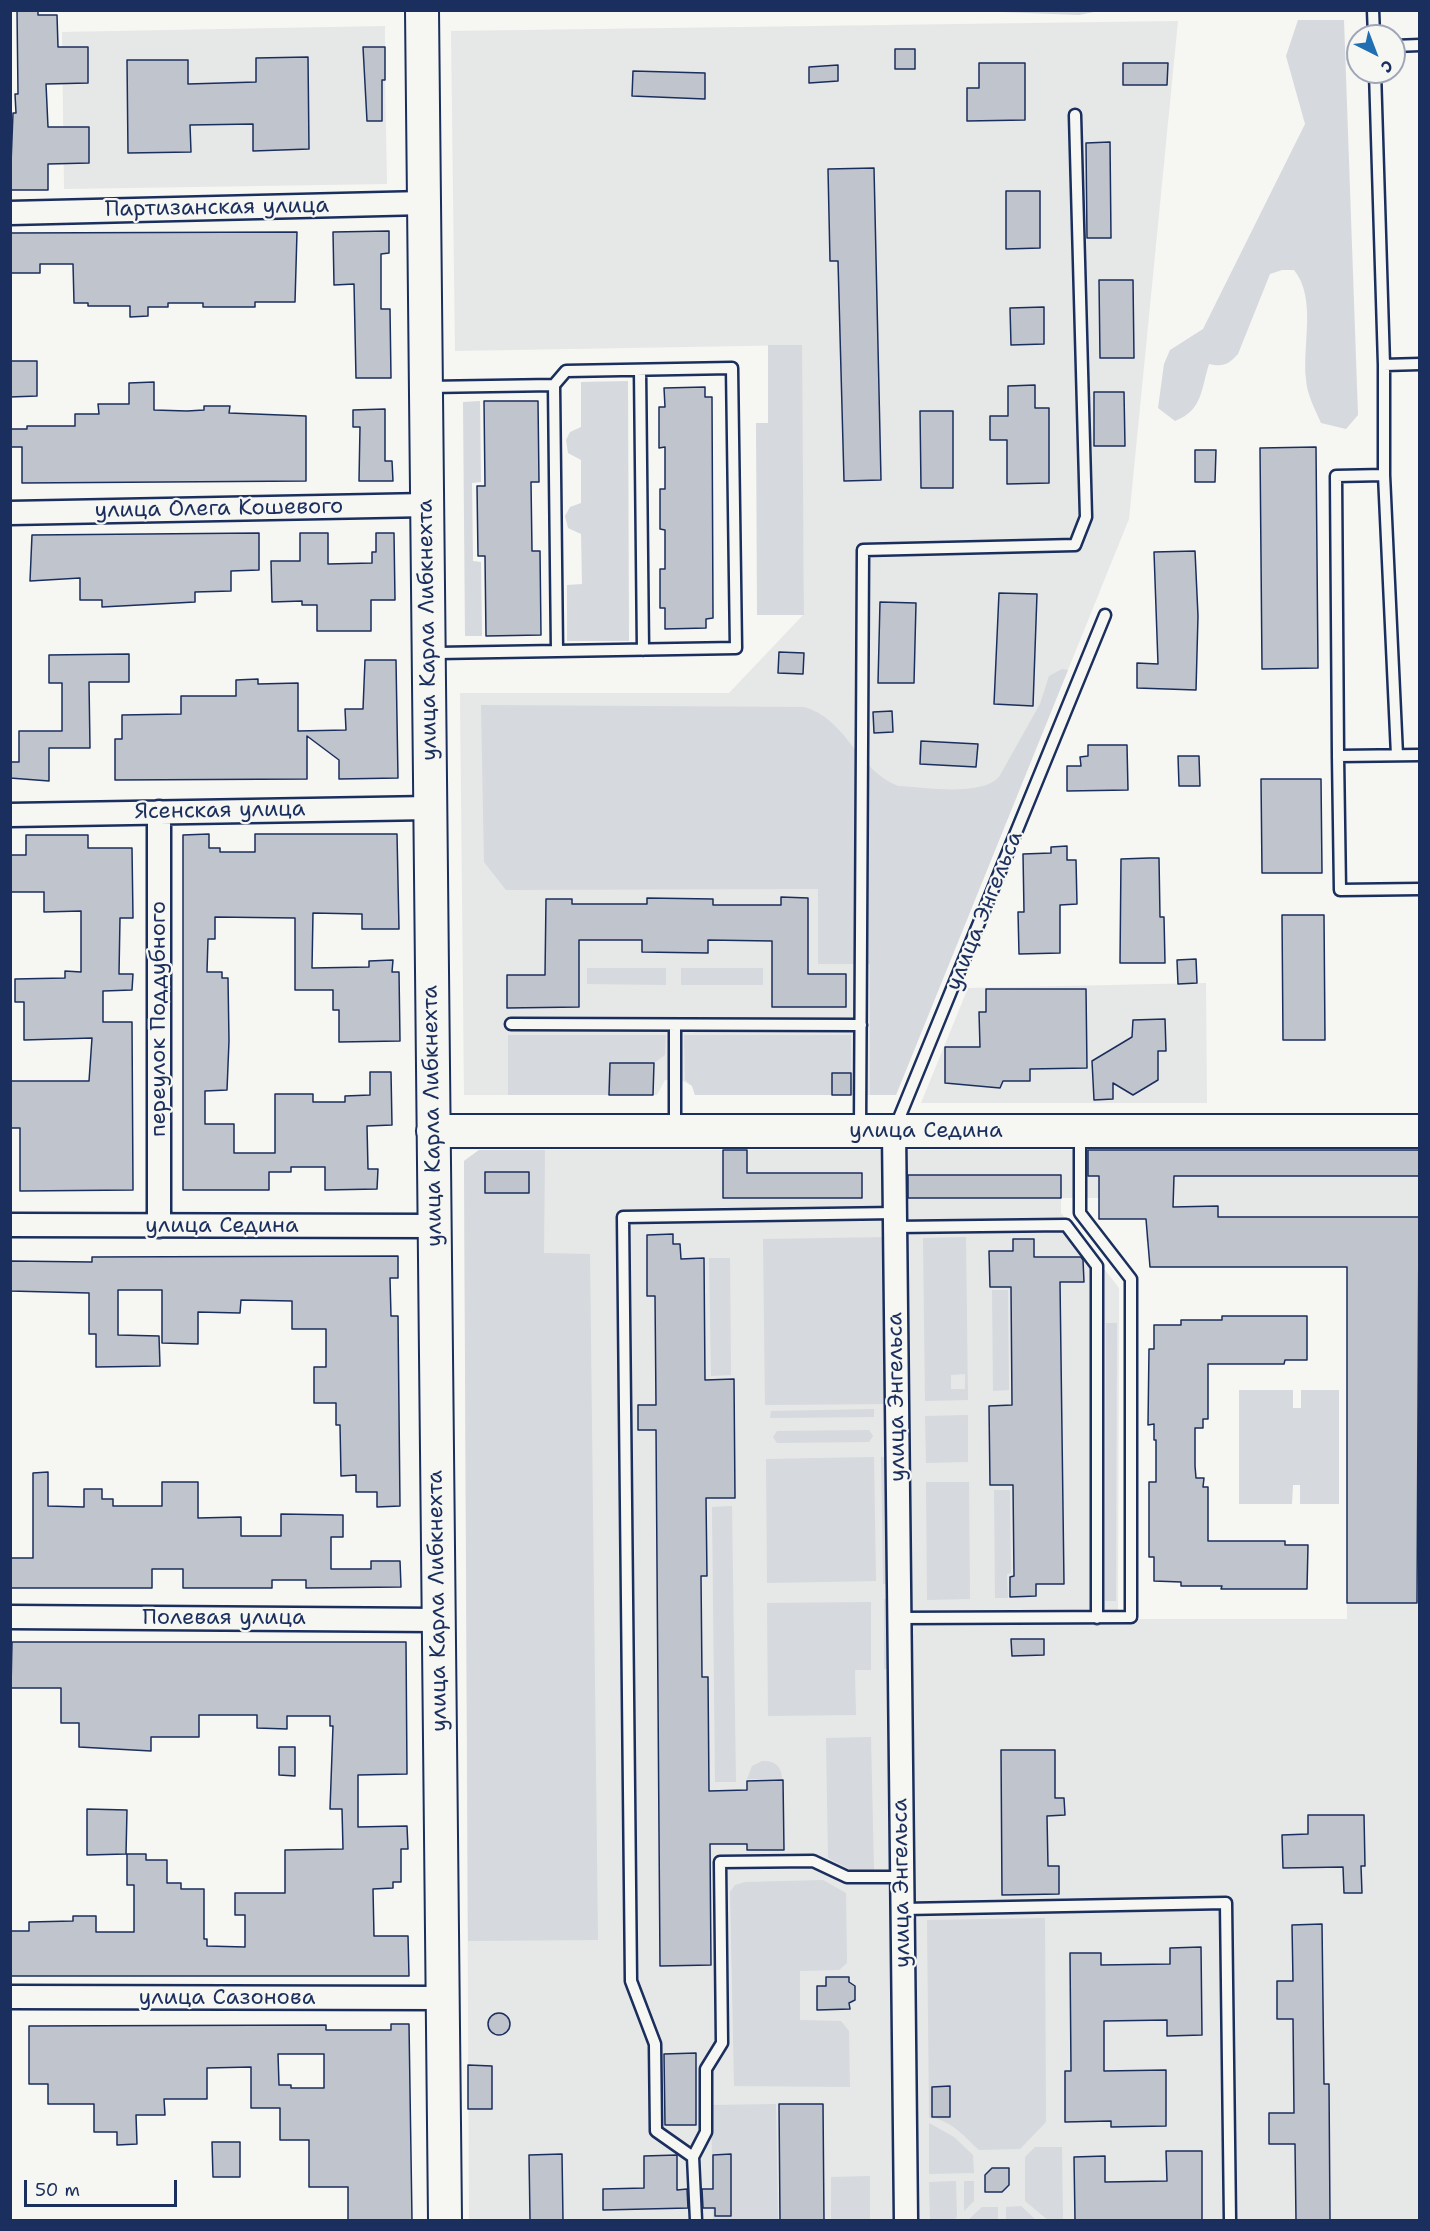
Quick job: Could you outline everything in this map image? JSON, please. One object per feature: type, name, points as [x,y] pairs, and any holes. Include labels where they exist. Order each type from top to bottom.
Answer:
[{"type":"street","name":"улица Карла Либкнехта","points":[[422,10],[445,2220]]},
{"type":"street","name":"Партизанская улица","points":[[10,213],[424,203]]},
{"type":"street","name":"улица Олега Кошевого","points":[[10,513],[427,505]]},
{"type":"street","name":"Ясенская улица","points":[[10,814],[430,808]]},
{"type":"street","name":"переулок Поддубного","points":[[159,812],[159,1226]]},
{"type":"street","name":"улица Седина","points":[[433,1131],[1419,1131]]},
{"type":"street","name":"улица Энгельса","points":[[894,1131],[906,2220]]},
{"type":"street","name":"улица Седина","points":[[10,1225],[434,1226]]},
{"type":"street","name":"Полевая улица","points":[[10,1617],[438,1620]]},
{"type":"street","name":"улица Сазонова","points":[[10,1997],[443,1998]]},
{"type":"lane","points":[[1375,84],[1384,365],[1384,475],[1397,755]]},
{"type":"lane","points":[[860,1131],[863,550],[1075,545],[1086,517],[1075,115]]},
{"type":"lane","points":[[1384,365],[1419,364]]},
{"type":"lane","points":[[428,653],[643,650],[736,648],[732,368],[567,371],[554,385],[557,651]]},
{"type":"lane","points":[[640,370],[643,650]]},
{"type":"lane","points":[[426,387],[554,385]]},
{"type":"lane","points":[[1384,475],[1336,476],[1340,890],[1419,889]]},
{"type":"lane","name":"улица Энгельса","points":[[894,1131],[1105,615]]},
{"type":"lane","points":[[1338,756],[1419,755]]},
{"type":"lane","points":[[512,1024],[861,1025]]},
{"type":"lane","points":[[675,1025],[675,1131]]},
{"type":"lane","points":[[899,1618],[1131,1617],[1131,1279],[1080,1213],[1080,1131]]},
{"type":"lane","points":[[693,2157],[656,2131],[656,2044],[631,1981],[622,1217],[895,1220],[1066,1225],[1097,1266],[1097,1618]]},
{"type":"lane","points":[[696,2220],[693,2157],[706,2132],[706,2069],[722,2043],[720,1863],[813,1861],[848,1877],[902,1877]]},
{"type":"lane","points":[[903,1909],[1226,1903],[1230,2220]]},
{"type":"shaded area","points":[[1099,10],[1079,15],[975,11]]},
{"type":"shaded area","points":[[1298,20],[1344,20],[1358,415],[1346,429],[1321,423],[1307,385],[1305,294],[1294,270],[1282,270],[1270,274],[1238,354],[1225,364],[1209,364],[1196,405],[1175,421],[1158,408],[1164,364],[1170,350],[1203,329],[1305,124],[1286,56]]},
{"type":"shaded area","points":[[1178,21],[1129,519],[896,1095],[695,1095],[692,1086],[681,1080],[665,1080],[657,1095],[464,1095],[460,693],[729,693],[804,614],[801,345],[455,351],[451,31]]},
{"type":"shaded area","points":[[385,26],[385,47],[363,48],[364,80],[385,80],[387,184],[64,189],[62,32]]},
{"type":"shaded area","points":[[768,345],[802,345],[804,615],[757,615],[756,423],[768,423]]},
{"type":"shaded area","points":[[628,381],[629,641],[567,641],[567,585],[582,584],[581,534],[568,528],[565,516],[570,507],[581,503],[581,460],[568,453],[566,440],[570,432],[581,427],[581,382]]},
{"type":"shaded area","points":[[480,401],[481,482],[472,483],[473,561],[481,562],[482,636],[465,636],[463,402]]},
{"type":"shaded area","points":[[1062,669],[1068,670],[896,1095],[870,1095],[870,964],[818,964],[818,889],[506,890],[484,862],[481,705],[804,707],[831,722],[872,768],[898,786],[966,789],[991,783],[999,777],[1040,704],[1049,676]]},
{"type":"shaded area","points":[[587,968],[666,968],[666,985],[587,984]]},
{"type":"shaded area","points":[[681,968],[763,968],[763,985],[681,985]]},
{"type":"shaded area","points":[[1206,983],[1207,1103],[921,1103],[968,988]]},
{"type":"shaded area","points":[[508,1035],[666,1035],[665,1055],[654,1063],[610,1063],[609,1095],[508,1095]]},
{"type":"shaded area","points":[[684,1035],[851,1035],[851,1073],[832,1073],[832,1095],[695,1095],[692,1086],[685,1080]]},
{"type":"shaded area","points":[[479,1150],[1419,1150],[1419,2220],[469,2220],[464,1161]],"holes":[[[1061,1198],[1099,1198],[1099,1219],[1146,1219],[1146,1241],[1347,1241],[1347,1619],[1118,1619],[1119,1288],[1061,1213]]]},
{"type":"shaded area","points":[[479,1150],[545,1150],[544,1253],[590,1254],[598,1940],[468,1941],[464,1161]]},
{"type":"shaded area","points":[[890,1237],[892,1404],[765,1405],[763,1239]]},
{"type":"shaded area","points":[[966,1237],[968,1400],[925,1401],[923,1238]],"holes":[[[965,1374],[965,1389],[951,1389],[951,1375]]]},
{"type":"shaded area","points":[[709,1258],[730,1258],[731,1375],[711,1376]]},
{"type":"shaded area","points":[[992,1290],[1008,1290],[1009,1390],[993,1391]]},
{"type":"shaded area","points":[[1106,1323],[1117,1323],[1116,1601],[1105,1601]]},
{"type":"shaded area","points":[[1239,1390],[1293,1390],[1293,1408],[1301,1408],[1301,1390],[1339,1390],[1339,1504],[1300,1504],[1300,1485],[1293,1485],[1292,1504],[1239,1504]]},
{"type":"shaded area","points":[[874,1409],[874,1417],[770,1418],[771,1411]]},
{"type":"shaded area","points":[[968,1415],[968,1462],[926,1463],[925,1416]]},
{"type":"shaded area","points":[[869,1430],[873,1436],[869,1442],[777,1443],[773,1437],[777,1431]]},
{"type":"shaded area","points":[[874,1457],[876,1581],[767,1583],[766,1459]]},
{"type":"shaded area","points":[[881,1457],[892,1457],[893,1584],[883,1584]]},
{"type":"shaded area","points":[[926,1482],[969,1482],[970,1599],[927,1600]]},
{"type":"shaded area","points":[[994,1490],[1010,1490],[1011,1573],[1007,1574],[1008,1598],[995,1598]]},
{"type":"shaded area","points":[[732,1506],[736,1782],[715,1782],[712,1507]]},
{"type":"shaded area","points":[[884,1599],[895,1599],[895,1669],[884,1669]]},
{"type":"shaded area","points":[[871,1602],[871,1670],[855,1670],[856,1715],[768,1716],[767,1603]]},
{"type":"shaded area","points":[[871,1737],[874,1870],[851,1870],[828,1858],[826,1738]]},
{"type":"shaded area","points":[[762,1761],[776,1765],[781,1771],[782,1779],[747,1779],[752,1766]]},
{"type":"shaded area","points":[[823,1880],[846,1893],[847,1963],[839,1970],[800,1971],[800,2020],[841,2021],[849,2031],[850,2087],[734,2086],[730,1892],[735,1885],[745,1882]]},
{"type":"shaded area","points":[[1045,1918],[1046,2122],[1020,2149],[979,2150],[950,2125],[929,2118],[927,1920]]},
{"type":"shaded area","points":[[776,2104],[778,2220],[713,2220],[711,2105]]},
{"type":"shaded area","points":[[929,2123],[954,2137],[973,2155],[974,2173],[929,2174]]},
{"type":"shaded area","points":[[1035,2147],[1062,2147],[1063,2220],[1048,2220],[1025,2201],[1025,2157]]},
{"type":"shaded area","points":[[870,2176],[870,2220],[831,2220],[831,2177]]},
{"type":"shaded area","points":[[956,2181],[957,2217],[954,2220],[930,2220],[929,2182]]},
{"type":"shaded area","points":[[964,2181],[974,2181],[974,2201],[964,2211]]},
{"type":"shaded area","points":[[1021,2206],[1036,2220],[1006,2220],[1006,2207]]},
{"type":"shaded area","points":[[982,2207],[998,2207],[998,2220],[968,2220]]},
{"type":"building","points":[[17,10],[38,10],[38,15],[57,15],[58,47],[88,47],[88,83],[46,84],[48,127],[89,127],[89,163],[48,164],[48,190],[10,190],[13,113],[16,113],[15,94],[18,94]]},
{"type":"building","points":[[363,47],[385,47],[382,121],[367,121]]},
{"type":"building","points":[[895,49],[915,49],[915,69],[895,69]]},
{"type":"building","points":[[308,57],[309,149],[253,151],[253,124],[190,125],[191,152],[128,153],[127,60],[188,60],[188,84],[256,82],[256,58]]},
{"type":"building","points":[[979,63],[1025,63],[1025,120],[967,121],[967,88],[979,88]]},
{"type":"building","points":[[1123,63],[1168,63],[1167,85],[1123,85]]},
{"type":"building","points":[[838,65],[838,81],[809,83],[809,67]]},
{"type":"building","points":[[633,71],[705,73],[705,99],[632,96]]},
{"type":"building","points":[[1110,142],[1111,238],[1087,238],[1086,143]]},
{"type":"building","points":[[874,168],[881,480],[844,481],[838,261],[830,261],[828,169]]},
{"type":"building","points":[[1006,191],[1040,191],[1040,248],[1006,249]]},
{"type":"building","points":[[389,231],[389,253],[381,254],[381,309],[390,309],[391,378],[356,378],[354,284],[334,285],[333,232]]},
{"type":"building","points":[[297,232],[295,302],[255,302],[255,307],[203,307],[203,303],[168,303],[168,307],[148,307],[148,316],[130,317],[130,306],[88,306],[88,303],[74,303],[73,264],[40,264],[40,273],[10,273],[10,233]]},
{"type":"building","points":[[1099,280],[1133,280],[1134,358],[1100,358]]},
{"type":"building","points":[[1044,307],[1044,344],[1011,345],[1010,308]]},
{"type":"building","points":[[10,361],[37,361],[37,396],[10,397]]},
{"type":"building","points":[[154,382],[154,410],[187,411],[204,410],[204,406],[230,406],[229,413],[306,416],[306,481],[22,483],[22,447],[10,447],[10,429],[27,429],[27,426],[75,426],[75,414],[99,414],[98,404],[129,404],[129,383]]},
{"type":"building","points":[[1035,385],[1035,408],[1049,408],[1049,483],[1007,484],[1007,440],[990,440],[990,416],[1008,416],[1008,386]]},
{"type":"building","points":[[705,387],[705,397],[712,397],[713,618],[706,619],[706,628],[665,629],[665,608],[660,608],[660,569],[665,569],[665,530],[660,529],[660,489],[665,489],[665,447],[659,448],[659,407],[665,407],[664,388]]},
{"type":"building","points":[[1094,392],[1124,392],[1125,446],[1094,446]]},
{"type":"building","points":[[484,401],[538,401],[539,482],[531,482],[532,551],[540,551],[541,635],[486,636],[485,556],[478,556],[477,486],[485,486]]},
{"type":"building","points":[[385,409],[385,461],[392,461],[393,481],[359,481],[360,427],[353,427],[353,410]]},
{"type":"building","points":[[920,411],[953,411],[953,488],[921,488]]},
{"type":"building","points":[[1316,447],[1318,668],[1262,669],[1260,448]]},
{"type":"building","points":[[1195,450],[1216,450],[1215,482],[1195,482]]},
{"type":"building","points":[[259,533],[259,570],[231,571],[231,591],[195,592],[195,602],[102,607],[102,600],[80,600],[80,578],[30,581],[32,535]]},
{"type":"building","points":[[300,533],[328,533],[328,564],[372,563],[372,552],[376,552],[376,533],[394,533],[395,600],[371,600],[371,631],[317,631],[317,605],[302,605],[302,601],[272,602],[271,561],[300,561]]},
{"type":"building","points":[[1195,551],[1198,616],[1196,690],[1137,688],[1137,663],[1158,664],[1154,552]]},
{"type":"building","points":[[999,593],[1037,594],[1033,706],[994,704]]},
{"type":"building","points":[[880,602],[916,603],[914,683],[878,683]]},
{"type":"building","points":[[779,652],[804,653],[803,674],[778,673]]},
{"type":"building","points":[[129,654],[129,682],[89,682],[90,748],[49,748],[49,781],[10,778],[10,762],[19,762],[19,731],[62,731],[62,683],[49,683],[49,655]]},
{"type":"building","points":[[365,660],[396,660],[398,778],[339,779],[339,760],[307,736],[307,779],[115,780],[115,739],[122,739],[122,715],[181,714],[181,696],[236,696],[236,680],[258,679],[258,684],[298,683],[298,731],[346,730],[345,709],[363,709]]},
{"type":"building","points":[[892,711],[893,732],[874,733],[873,712]]},
{"type":"building","points":[[921,741],[978,744],[976,767],[920,764]]},
{"type":"building","points":[[1088,745],[1127,745],[1128,790],[1067,791],[1067,766],[1081,766],[1080,757],[1088,756]]},
{"type":"building","points":[[1178,756],[1199,756],[1200,786],[1179,786]]},
{"type":"building","points":[[1261,779],[1321,779],[1322,873],[1262,873]]},
{"type":"building","points":[[209,834],[209,848],[220,848],[220,852],[255,852],[255,834],[397,834],[399,929],[362,929],[362,914],[313,913],[312,968],[369,967],[369,961],[393,960],[392,972],[399,972],[400,1041],[339,1042],[339,1010],[333,1010],[333,990],[295,990],[295,918],[215,917],[215,939],[208,939],[207,972],[222,972],[222,978],[228,978],[229,1041],[227,1090],[205,1091],[205,1124],[234,1124],[234,1153],[275,1153],[275,1094],[313,1094],[313,1102],[345,1102],[345,1096],[370,1095],[370,1072],[391,1072],[392,1125],[367,1126],[368,1169],[378,1169],[377,1189],[325,1190],[325,1167],[291,1167],[291,1172],[269,1172],[269,1190],[183,1190],[183,835]]},
{"type":"building","points":[[26,835],[88,835],[88,848],[132,848],[133,918],[120,918],[119,974],[133,974],[132,990],[103,991],[103,1022],[132,1022],[133,1190],[20,1191],[20,1128],[10,1128],[11,1081],[89,1081],[92,1038],[24,1040],[24,1002],[15,1002],[15,979],[65,978],[65,971],[81,972],[81,911],[44,912],[44,892],[10,892],[10,855],[26,855]]},
{"type":"building","points":[[1067,846],[1067,860],[1076,860],[1077,904],[1060,905],[1060,953],[1019,954],[1018,912],[1024,912],[1023,854],[1051,853],[1051,847]]},
{"type":"building","points":[[1159,858],[1160,917],[1164,917],[1165,963],[1120,963],[1121,859]]},
{"type":"building","points":[[781,897],[808,898],[808,974],[846,974],[846,1007],[772,1007],[772,941],[708,940],[708,953],[642,952],[642,940],[579,940],[579,1007],[507,1008],[507,975],[545,975],[546,899],[572,899],[572,904],[647,904],[647,898],[713,899],[713,905],[781,905]]},
{"type":"building","points":[[1282,915],[1324,915],[1325,1040],[1283,1040]]},
{"type":"building","points":[[1196,959],[1197,983],[1178,984],[1177,960]]},
{"type":"building","points":[[986,989],[1086,989],[1087,1068],[1030,1069],[1030,1081],[1003,1081],[1000,1088],[945,1083],[945,1047],[980,1047],[979,1012],[986,1012]]},
{"type":"building","points":[[1165,1019],[1166,1051],[1158,1051],[1158,1080],[1133,1095],[1113,1083],[1113,1099],[1094,1100],[1092,1061],[1132,1037],[1133,1020]]},
{"type":"building","points":[[610,1063],[654,1063],[653,1095],[609,1095]]},
{"type":"building","points":[[832,1073],[851,1073],[851,1095],[832,1095]]},
{"type":"building","points":[[723,1150],[747,1150],[747,1173],[862,1173],[862,1198],[723,1198]]},
{"type":"building","points":[[1088,1150],[1419,1150],[1419,1176],[1174,1176],[1173,1207],[1218,1206],[1218,1217],[1419,1217],[1417,1603],[1347,1603],[1347,1267],[1150,1267],[1146,1219],[1099,1219],[1099,1176],[1088,1176]]},
{"type":"building","points":[[485,1172],[529,1172],[529,1193],[485,1193]]},
{"type":"building","points":[[908,1175],[1061,1175],[1061,1198],[908,1198]]},
{"type":"building","points":[[673,1234],[673,1244],[680,1244],[681,1259],[704,1258],[705,1380],[734,1379],[735,1498],[706,1498],[707,1576],[701,1576],[702,1677],[708,1677],[709,1791],[747,1790],[747,1781],[783,1780],[784,1850],[747,1850],[747,1844],[710,1844],[711,1965],[660,1966],[656,1430],[638,1430],[638,1405],[656,1405],[655,1296],[647,1296],[647,1235]]},
{"type":"building","points":[[1013,1239],[1034,1239],[1034,1257],[1081,1257],[1084,1282],[1060,1282],[1064,1584],[1036,1584],[1036,1596],[1010,1597],[1010,1577],[1014,1576],[1013,1485],[990,1485],[989,1406],[1012,1405],[1011,1287],[990,1287],[989,1251],[1013,1251]]},
{"type":"building","points":[[398,1256],[398,1278],[390,1278],[391,1316],[398,1316],[400,1506],[377,1507],[377,1492],[356,1492],[356,1475],[341,1476],[340,1425],[336,1425],[336,1403],[314,1403],[314,1367],[326,1367],[326,1329],[292,1329],[292,1301],[241,1300],[240,1313],[198,1312],[198,1344],[162,1343],[162,1290],[118,1290],[118,1335],[159,1336],[160,1366],[96,1367],[96,1334],[89,1334],[89,1293],[10,1291],[10,1261],[92,1262],[92,1257]]},
{"type":"building","points":[[1222,1316],[1307,1316],[1307,1360],[1285,1360],[1284,1364],[1208,1364],[1208,1419],[1203,1419],[1203,1428],[1195,1428],[1195,1466],[1196,1478],[1204,1478],[1203,1487],[1208,1487],[1208,1541],[1285,1541],[1285,1545],[1308,1545],[1307,1589],[1221,1589],[1222,1586],[1181,1586],[1181,1582],[1154,1581],[1154,1557],[1149,1557],[1149,1482],[1156,1482],[1156,1440],[1154,1440],[1154,1424],[1148,1425],[1149,1349],[1154,1349],[1154,1325],[1181,1325],[1181,1320],[1222,1320]]},
{"type":"building","points":[[48,1472],[48,1506],[84,1507],[84,1489],[102,1489],[102,1499],[113,1499],[113,1506],[162,1506],[162,1482],[198,1482],[198,1518],[241,1517],[241,1536],[281,1536],[281,1514],[343,1515],[343,1537],[331,1537],[331,1569],[371,1569],[371,1561],[400,1561],[401,1587],[306,1588],[306,1580],[272,1580],[272,1588],[183,1588],[183,1569],[152,1569],[152,1588],[10,1588],[10,1558],[33,1558],[33,1473]]},
{"type":"building","points":[[1011,1639],[1044,1639],[1044,1655],[1012,1656]]},
{"type":"building","points":[[12,1642],[406,1642],[407,1774],[358,1775],[358,1827],[407,1826],[408,1849],[401,1849],[401,1882],[393,1882],[393,1888],[373,1889],[374,1936],[408,1936],[409,1976],[10,1976],[10,1931],[29,1931],[29,1922],[73,1921],[73,1916],[96,1916],[96,1932],[134,1932],[134,1885],[127,1885],[127,1854],[146,1854],[146,1860],[167,1860],[167,1883],[181,1883],[181,1889],[204,1889],[204,1939],[207,1939],[207,1946],[245,1947],[245,1915],[235,1915],[235,1893],[285,1893],[285,1850],[343,1849],[342,1809],[330,1809],[333,1726],[330,1726],[330,1716],[287,1716],[287,1729],[257,1728],[257,1715],[199,1715],[199,1737],[151,1737],[151,1751],[79,1747],[79,1723],[61,1723],[61,1688],[11,1688]]},
{"type":"building","points":[[279,1747],[295,1747],[295,1776],[279,1775]]},
{"type":"building","points":[[1001,1750],[1055,1750],[1055,1798],[1064,1798],[1065,1815],[1047,1816],[1048,1866],[1059,1866],[1059,1894],[1002,1895]]},
{"type":"building","points":[[87,1809],[127,1810],[126,1854],[87,1855]]},
{"type":"building","points":[[1308,1815],[1364,1815],[1365,1866],[1361,1866],[1362,1893],[1344,1893],[1343,1867],[1283,1868],[1282,1835],[1308,1834]]},
{"type":"building","points":[[1322,1924],[1324,2084],[1329,2084],[1330,2220],[1296,2220],[1295,2144],[1269,2144],[1269,2113],[1294,2113],[1293,2019],[1277,2019],[1277,1981],[1293,1981],[1292,1925]]},
{"type":"building","points":[[1201,1947],[1202,2035],[1167,2036],[1167,2020],[1104,2021],[1104,2071],[1166,2070],[1166,2126],[1111,2127],[1111,2121],[1065,2122],[1065,2071],[1071,2071],[1070,1953],[1101,1953],[1101,1965],[1170,1964],[1170,1948]]},
{"type":"building","points":[[826,1977],[849,1977],[849,1982],[855,1986],[855,2000],[849,2003],[850,2009],[817,2010],[817,1986],[826,1986]]},
{"type":"building","points":[[499,2013],[507,2016],[510,2024],[507,2032],[499,2035],[491,2032],[488,2024],[491,2016]]},
{"type":"building","points":[[391,2024],[409,2024],[412,2220],[348,2220],[348,2187],[309,2187],[309,2140],[280,2140],[280,2108],[251,2108],[251,2067],[207,2068],[207,2099],[164,2099],[165,2115],[136,2115],[137,2144],[117,2145],[117,2132],[94,2132],[94,2104],[48,2104],[48,2084],[29,2084],[29,2026],[326,2025],[326,2030],[391,2030]],"holes":[[[278,2054],[324,2054],[324,2088],[291,2088],[291,2085],[279,2085]]]},
{"type":"building","points":[[696,2053],[696,2125],[665,2125],[664,2054]]},
{"type":"building","points":[[468,2065],[492,2066],[492,2109],[468,2109]]},
{"type":"building","points":[[950,2086],[950,2117],[932,2117],[932,2087]]},
{"type":"building","points":[[779,2104],[823,2104],[824,2220],[780,2220]]},
{"type":"building","points":[[212,2142],[240,2142],[240,2177],[213,2177]]},
{"type":"building","points":[[1166,2151],[1202,2151],[1202,2220],[1075,2220],[1074,2157],[1105,2156],[1105,2182],[1167,2181]]},
{"type":"building","points":[[562,2154],[563,2220],[530,2220],[529,2155]]},
{"type":"building","points":[[731,2154],[731,2216],[715,2216],[715,2208],[703,2208],[702,2189],[713,2189],[713,2155]]},
{"type":"building","points":[[677,2155],[677,2190],[687,2189],[688,2208],[603,2210],[603,2189],[644,2188],[644,2156]]},
{"type":"building","points":[[992,2168],[1009,2168],[1009,2185],[1002,2192],[985,2192],[985,2175]]}]
